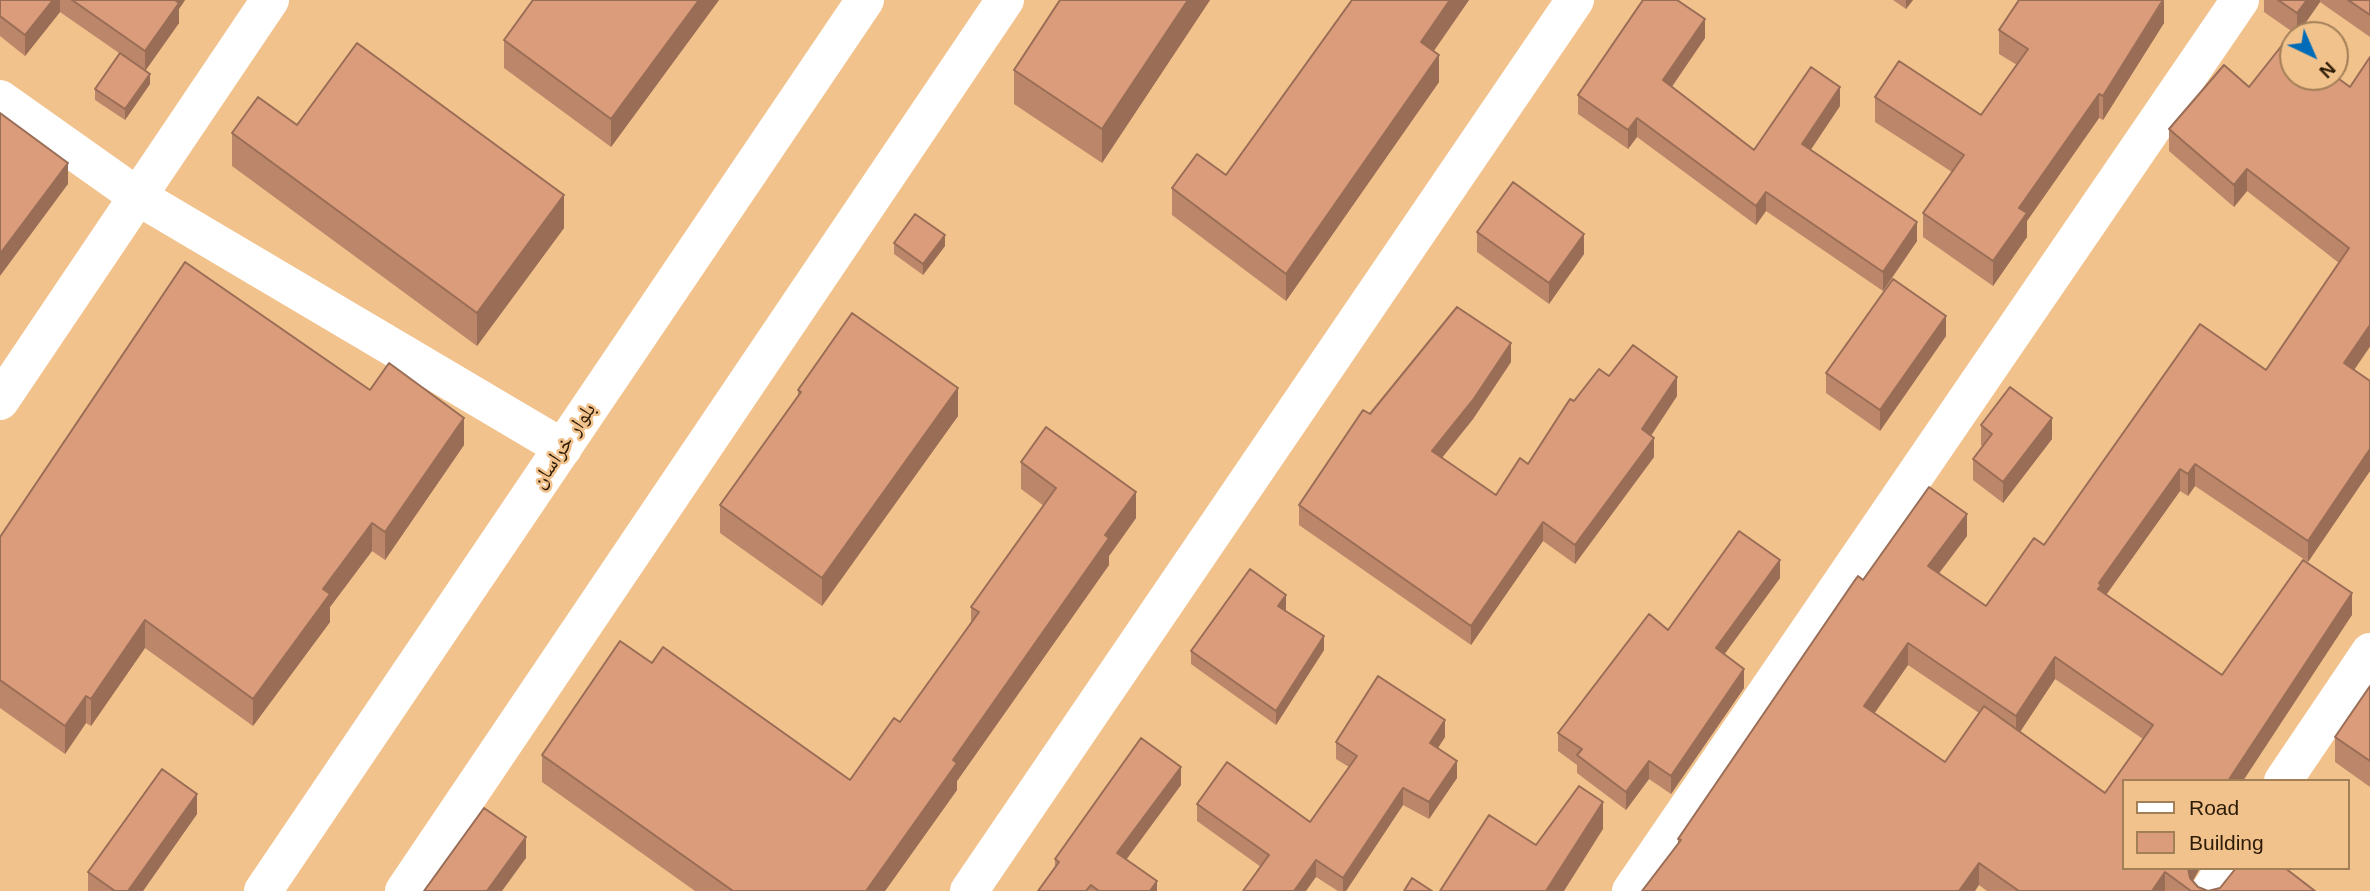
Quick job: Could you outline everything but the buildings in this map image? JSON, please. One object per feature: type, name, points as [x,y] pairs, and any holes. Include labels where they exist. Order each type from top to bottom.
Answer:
[{"type":"street","points":[[0,401],[270,0]]},
{"type":"street","name":"بلوار خراسان","points":[[263,891],[865,0]]},
{"type":"street","points":[[404,891],[1005,0]]},
{"type":"street","points":[[970,891],[1575,0]]},
{"type":"street","points":[[1631,891],[2240,0]]},
{"type":"street","points":[[0,99],[136,196],[563,448]]},
{"type":"street","points":[[2284,779],[2370,652]]},
{"type":"street","points":[[2210,891],[2224,870]]}]
